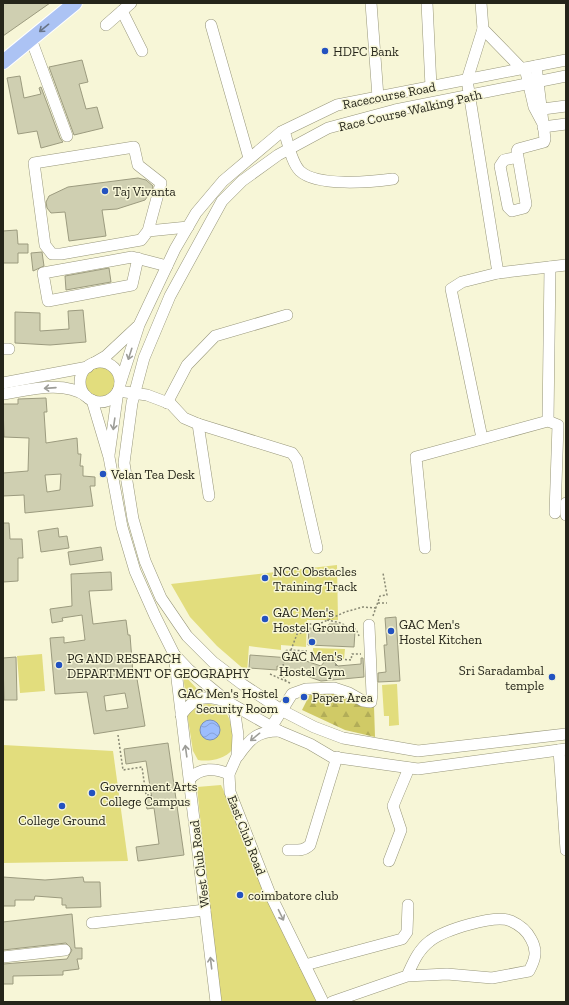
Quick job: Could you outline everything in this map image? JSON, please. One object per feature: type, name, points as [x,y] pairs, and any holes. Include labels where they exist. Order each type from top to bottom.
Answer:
[{"type":"main road","points":[[3,62],[75,3]]},
{"type":"street","points":[[106,25],[131,3]]},
{"type":"street","points":[[371,3],[378,97]]},
{"type":"street","points":[[427,3],[431,87]]},
{"type":"street","points":[[481,3],[483,29],[467,80],[498,273]]},
{"type":"street","points":[[122,11],[142,52]]},
{"type":"street","points":[[211,25],[249,158]]},
{"type":"street","points":[[483,29],[527,68],[542,109],[544,142],[518,149],[518,157]]},
{"type":"street","points":[[31,39],[67,136]]},
{"type":"street","name":"Racecourse Road","points":[[109,457],[119,387],[139,325],[167,266],[196,213],[223,182],[249,158],[284,131],[337,105],[566,60]]},
{"type":"street","name":"Race Course Walking Path","points":[[566,76],[395,110],[328,128],[290,149],[242,181],[222,201],[170,296],[144,358],[125,443],[124,463],[125,478],[133,519],[145,561],[161,598],[187,636],[213,662],[242,684],[283,711],[314,727],[343,738],[418,751],[566,734]]},
{"type":"street","points":[[533,83],[537,115],[543,125]]},
{"type":"street","points":[[542,109],[566,106]]},
{"type":"street","points":[[543,125],[566,124]]},
{"type":"street","points":[[284,131],[300,172],[312,177],[337,182],[369,182],[394,179]]},
{"type":"street","points":[[148,231],[161,183],[138,165],[134,147],[34,163],[44,245],[52,254],[60,254],[141,240],[148,231],[188,227]]},
{"type":"street","points":[[138,258],[132,270],[132,285],[48,301],[43,273],[132,257],[138,258],[167,266]]},
{"type":"street","points":[[482,438],[451,289],[462,282],[498,273],[566,266]]},
{"type":"street","points":[[548,420],[550,267]]},
{"type":"street","points":[[167,403],[187,364],[215,336],[287,315]]},
{"type":"street","points":[[139,325],[112,352],[90,365],[81,376],[80,382],[81,388],[89,398],[109,457],[122,527],[135,571],[174,654],[189,670],[228,702],[276,728],[310,744],[332,757],[418,770],[562,750],[566,850]]},
{"type":"street","points":[[3,382],[104,363],[110,365],[118,373],[119,387],[109,400],[103,402],[89,398],[80,392],[62,388],[3,394]]},
{"type":"street","points":[[119,387],[171,404],[184,418],[198,424],[292,453],[297,460],[317,548]]},
{"type":"street","points":[[426,548],[416,457],[548,420],[558,425],[560,514]]},
{"type":"street","points":[[198,424],[209,496]]},
{"type":"street","points":[[560,514],[566,503]]},
{"type":"street","points":[[276,728],[292,694],[306,689],[334,688],[362,701],[371,702],[371,654],[369,625]]},
{"type":"street","name":"West Club Road","points":[[174,654],[216,1002]]},
{"type":"street","points":[[181,715],[194,701],[200,698],[209,697],[228,702],[235,714],[237,724],[237,756]]},
{"type":"street","points":[[190,779],[194,775],[208,770],[216,770],[229,774],[237,756],[246,744],[260,733],[276,728]]},
{"type":"street","points":[[288,850],[306,849],[310,845],[337,758]]},
{"type":"street","points":[[389,861],[401,830],[394,806],[409,768]]},
{"type":"street","name":"East Club Road","points":[[229,774],[230,792],[270,894],[323,1002]]},
{"type":"street","points":[[305,965],[402,939],[407,932],[408,905]]},
{"type":"street","points":[[92,923],[205,910]]},
{"type":"street","points":[[332,1002],[407,976],[447,974],[492,978],[515,975],[529,971],[536,959],[534,944],[527,932],[511,921],[493,920],[470,925],[443,932],[429,941],[416,956],[407,976]]},
{"type":"street","points":[[3,957],[65,950]]},
{"type":"path","points":[[369,625],[380,596],[387,595],[383,573]]},
{"type":"path","points":[[378,604],[387,603]]},
{"type":"path","points":[[291,650],[297,634],[301,633],[304,624],[320,624],[345,612],[362,607],[376,608]]},
{"type":"path","points":[[327,620],[341,623],[349,628]]},
{"type":"path","points":[[341,630],[341,627],[356,629],[359,637]]},
{"type":"path","points":[[286,681],[282,674],[285,651],[307,651]]},
{"type":"path","points":[[336,666],[336,659],[352,660],[352,654],[371,654]]},
{"type":"path","points":[[270,674],[292,684],[292,694]]},
{"type":"path","points":[[118,735],[123,770],[142,767],[146,795],[150,795],[151,799]]},
{"type":"green space","points":[[331,693],[364,707],[369,708],[374,706],[375,737],[345,730],[302,710],[310,694]]},
{"type":"shaded area","points":[[97,366],[103,366],[112,370],[116,382],[112,394],[103,398],[97,398],[88,394],[84,385],[84,379],[88,370]]},
{"type":"shaded area","name":"GAC Men's Hostel Ground","points":[[337,565],[338,620],[307,620],[306,647],[281,645],[281,650],[249,646],[247,672],[217,646],[190,617],[171,584]]},
{"type":"shaded area","points":[[313,648],[345,649],[344,659],[313,657]]},
{"type":"shaded area","points":[[42,654],[45,691],[20,693],[17,656]]},
{"type":"shaded area","points":[[183,674],[200,692],[186,699]]},
{"type":"shaded area","points":[[397,684],[399,725],[389,726],[389,716],[384,716],[382,685]]},
{"type":"shaded area","points":[[209,704],[217,706],[223,710],[230,721],[232,750],[221,758],[207,761],[198,760],[193,751],[187,713],[198,705]]},
{"type":"shaded area","name":"College Ground","points":[[3,745],[113,751],[128,861],[3,863]]},
{"type":"shaded area","name":"coimbatore club","points":[[221,785],[322,1002],[219,1002],[197,787]]},
{"type":"water","points":[[210,720],[217,723],[220,730],[217,737],[210,740],[203,737],[200,730],[203,723]]},
{"type":"building","points":[[3,3],[50,3],[3,36]]},
{"type":"building","points":[[82,60],[88,82],[79,84],[86,109],[97,107],[103,128],[74,135],[49,67]]},
{"type":"building","points":[[20,76],[24,98],[41,94],[39,88],[41,87],[60,138],[63,142],[41,148],[37,131],[18,134],[7,78]]},
{"type":"building","name":"Taj Vivanta","points":[[138,178],[146,180],[153,186],[152,190],[145,200],[117,209],[102,210],[106,236],[69,241],[65,212],[51,213],[47,208],[46,202],[49,196],[68,187]]},
{"type":"building","points":[[17,230],[18,244],[28,244],[28,253],[18,253],[18,263],[3,263],[3,231]]},
{"type":"building","points":[[42,252],[44,266],[33,271],[31,253]]},
{"type":"building","points":[[109,268],[111,282],[66,290],[65,276]]},
{"type":"building","points":[[83,310],[86,342],[50,345],[15,343],[15,312],[40,313],[40,331],[69,329],[68,311]]},
{"type":"building","points":[[46,398],[47,412],[44,412],[46,443],[77,438],[78,454],[81,454],[80,466],[83,466],[83,476],[95,477],[95,486],[90,486],[93,506],[25,513],[24,495],[3,496],[3,473],[28,471],[29,438],[4,437],[3,404],[18,404],[18,399]],"holes":[[[61,474],[60,490],[47,492],[45,475]]]},
{"type":"building","points":[[3,523],[9,523],[10,539],[22,539],[23,558],[18,558],[18,581],[3,582]]},
{"type":"building","points":[[58,528],[59,537],[67,536],[69,548],[41,552],[38,531]]},
{"type":"building","points":[[101,547],[103,560],[70,565],[68,552]]},
{"type":"building","points":[[111,572],[112,590],[89,591],[93,624],[126,620],[128,635],[130,635],[133,674],[136,673],[145,726],[94,734],[87,692],[55,694],[50,638],[64,637],[64,643],[85,640],[82,615],[62,618],[63,621],[52,623],[50,609],[72,606],[71,574]],"holes":[[[125,693],[128,708],[106,711],[104,696]]]},
{"type":"building","points":[[396,617],[400,681],[378,682],[378,673],[386,672],[384,645],[387,645],[385,618]]},
{"type":"building","points":[[329,624],[338,624],[338,630],[355,631],[354,647],[308,645],[309,628],[328,629]]},
{"type":"building","points":[[291,652],[300,654],[300,659],[321,666],[325,661],[334,662],[338,666],[361,664],[361,658],[363,658],[364,677],[321,681],[277,666],[277,670],[249,668],[250,655],[290,658]]},
{"type":"building","points":[[16,657],[17,700],[4,700],[3,658]]},
{"type":"building","points":[[168,743],[184,855],[138,861],[136,847],[159,844],[154,808],[147,809],[145,800],[152,799],[146,761],[126,764],[124,749]]},
{"type":"building","points":[[3,877],[45,880],[83,877],[84,882],[100,882],[101,907],[66,908],[66,905],[62,905],[62,898],[35,896],[34,900],[15,900],[15,906],[3,906]]},
{"type":"building","points":[[72,914],[75,948],[82,948],[82,959],[77,959],[79,969],[63,971],[63,975],[13,976],[13,984],[3,984],[3,964],[67,959],[72,950],[66,943],[3,950],[3,922]]},
{"type":"place","name":"HDFC Bank","points":[[325,51]]},
{"type":"place","name":"Taj Vivanta","points":[[105,191]]},
{"type":"place","name":"Velan Tea Desk","points":[[103,474]]},
{"type":"place","name":"NCC Obstacles Training Track","points":[[265,578]]},
{"type":"place","name":"GAC Men's Hostel Ground","points":[[265,619]]},
{"type":"place","name":"GAC Men's Hostel Kitchen","points":[[391,631]]},
{"type":"place","name":"GAC Men's Hostel Gym","points":[[312,642]]},
{"type":"place","name":"PG AND RESEARCH DEPARTMENT OF GEOGRAPHY","points":[[59,665]]},
{"type":"place","name":"Sri Saradambal temple","points":[[552,677]]},
{"type":"place","name":"Paper Area","points":[[304,697]]},
{"type":"place","name":"GAC Men's Hostel Security Room","points":[[286,700]]},
{"type":"place","name":"Government Arts College Campus","points":[[92,793]]},
{"type":"place","name":"College Ground","points":[[62,806]]},
{"type":"place","name":"coimbatore club","points":[[240,895]]}]
